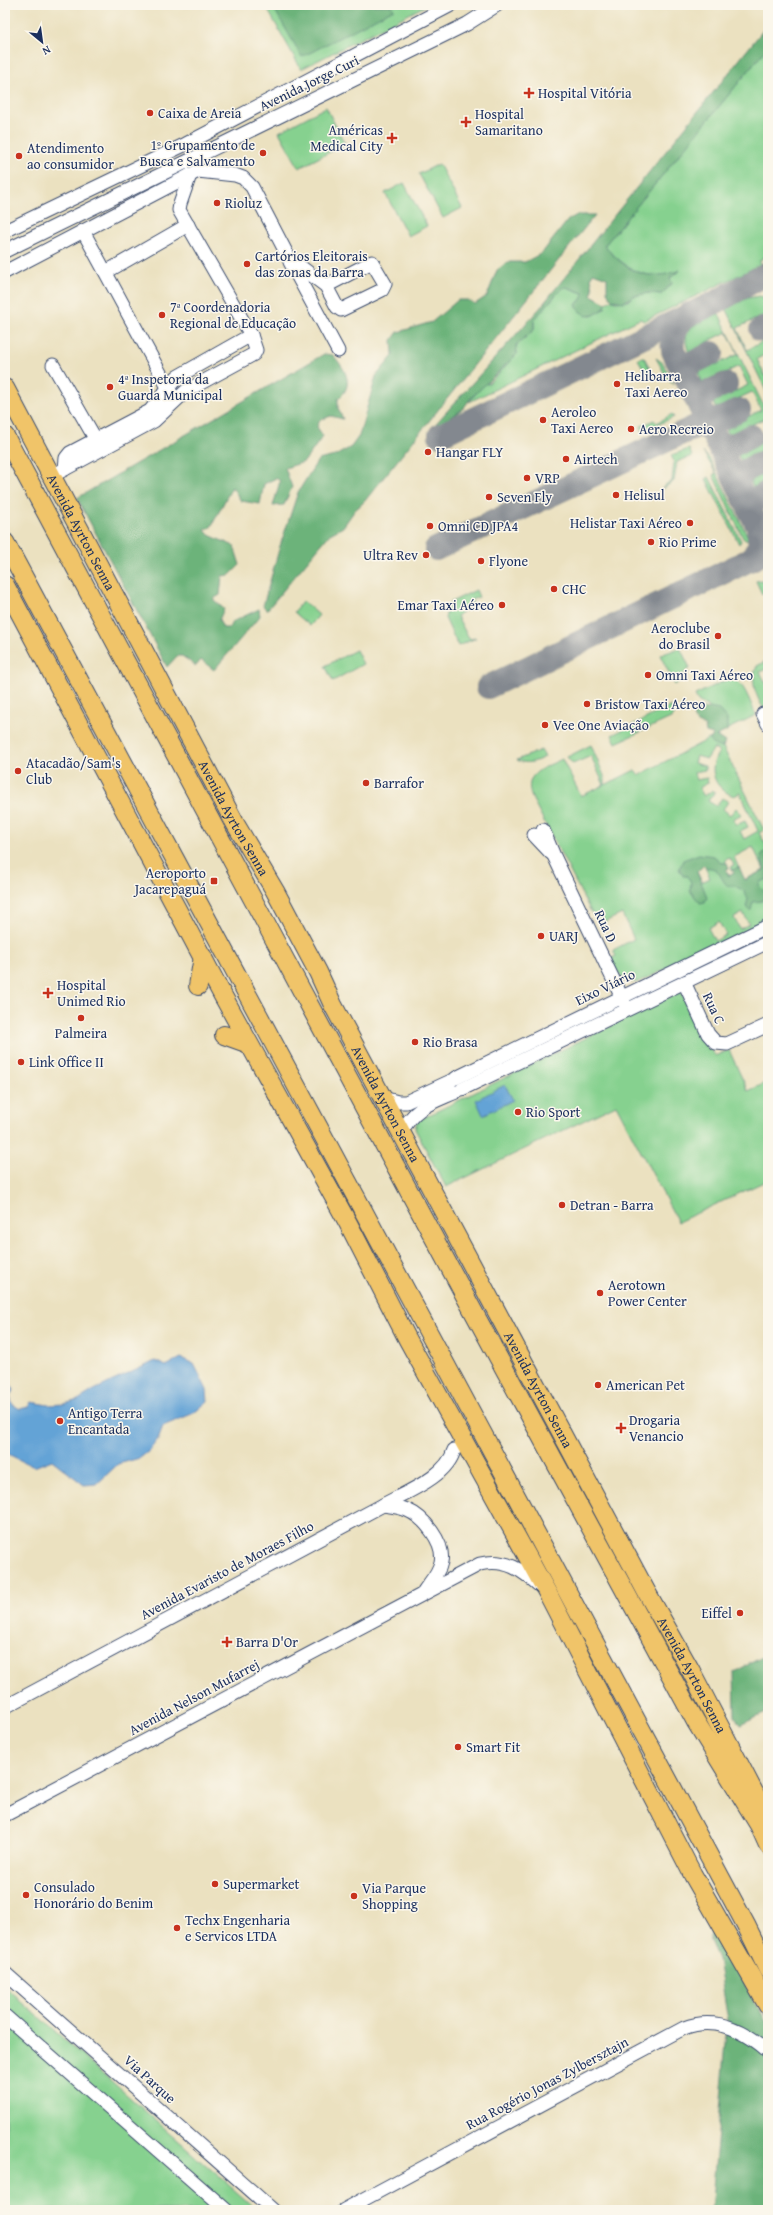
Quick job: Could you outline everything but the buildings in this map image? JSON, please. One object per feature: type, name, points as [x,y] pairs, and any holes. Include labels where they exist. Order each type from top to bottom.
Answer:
[{"type":"highway","name":"Avenida Ayrton Senna","points":[[5,388],[59,472],[74,522],[248,848],[275,891],[382,1098],[653,1604],[716,1717],[768,1819]]},
{"type":"highway","points":[[5,402],[21,440],[31,486]]},
{"type":"highway","name":"Avenida Ayrton Senna","points":[[5,436],[400,1176],[696,1722],[759,1825],[768,1845]]},
{"type":"highway","points":[[5,542],[685,1813],[746,1924],[768,1970]]},
{"type":"highway","points":[[5,551],[21,572]]},
{"type":"highway","points":[[5,585],[249,1044],[348,1223],[408,1340],[547,1592],[693,1874],[768,2006]]},
{"type":"highway","points":[[248,848],[291,952],[296,980]]},
{"type":"highway","points":[[194,940],[263,1025]]},
{"type":"highway","points":[[198,986],[203,957]]},
{"type":"highway","points":[[224,1035],[249,1044]]},
{"type":"highway","points":[[400,1176],[479,1279]]},
{"type":"highway","points":[[363,1212],[382,1276],[408,1340]]},
{"type":"highway","points":[[440,1399],[454,1450]]},
{"type":"highway","points":[[653,1604],[693,1703],[696,1722]]},
{"type":"highway","points":[[685,1813],[700,1866],[729,1937]]},
{"type":"highway","points":[[746,1924],[768,1957]]},
{"type":"street","name":"Avenida Jorge Curi","points":[[5,231],[186,144],[451,5]]},
{"type":"street","name":"Avenida Jorge Curi","points":[[5,251],[94,206],[194,168],[467,24],[497,5]]},
{"type":"street","points":[[98,444],[154,421],[177,402],[186,391],[254,354],[256,345],[251,335],[180,210],[180,204],[194,168],[186,144]]},
{"type":"street","points":[[5,272],[84,231],[194,168],[235,175],[243,178],[252,187],[338,351]]},
{"type":"street","points":[[87,192],[102,221]]},
{"type":"street","points":[[106,272],[188,225]]},
{"type":"street","points":[[84,231],[177,402]]},
{"type":"street","points":[[289,258],[326,286]]},
{"type":"street","points":[[59,472],[98,444],[150,411],[168,386],[177,377],[251,335]]},
{"type":"street","points":[[53,365],[98,444]]},
{"type":"street","name":"Rua D","points":[[539,833],[554,856],[628,1010]]},
{"type":"street","name":"Eixo Viário","points":[[401,1133],[416,1105],[621,996],[768,926]]},
{"type":"street","name":"Eixo Viário","points":[[456,1085],[628,1010],[768,942]]},
{"type":"street","name":"Rua C","points":[[684,982],[712,1041],[720,1045],[727,1044],[768,1025]]},
{"type":"street","points":[[638,988],[645,1001]]},
{"type":"street","name":"Eixo Viário","points":[[382,1098],[416,1105]]},
{"type":"street","name":"Avenida Evaristo de Moraes Filho","points":[[5,1707],[383,1505],[438,1474],[449,1462],[454,1450]]},
{"type":"street","points":[[383,1505],[393,1506],[412,1513],[438,1542],[441,1550],[439,1570],[422,1594]]},
{"type":"street","name":"Avenida Nelson Mufarrej","points":[[5,1815],[473,1567],[487,1562],[497,1562],[511,1565],[528,1576],[547,1592]]},
{"type":"street","name":"Via Parque","points":[[5,1973],[273,2210]]},
{"type":"street","points":[[5,2016],[226,2210]]},
{"type":"street","name":"Rua Rogério Jonas Zylbersztajn","points":[[344,2210],[684,2028],[712,2024],[729,2027],[745,2033],[768,2051]]},
{"type":"green space","points":[[265,5],[427,5],[301,69]]},
{"type":"green space","points":[[272,5],[390,5],[394,9],[302,57]]},
{"type":"green space","points":[[768,24],[768,47],[604,246],[621,262],[638,272],[647,275],[668,274],[680,270],[670,278],[672,283],[662,294],[649,293],[633,296],[624,302],[612,300],[607,292],[607,278],[593,273],[591,277],[593,290],[591,295],[606,303],[605,308],[594,315],[587,316],[579,311],[576,305],[582,298],[583,293],[566,287],[561,289],[534,320],[534,330],[516,345],[517,354],[470,399],[463,409],[449,418],[438,430],[430,430],[540,308]]},
{"type":"green space","points":[[768,47],[768,255],[760,260],[760,265],[644,321],[640,319],[469,402],[483,385],[489,383],[515,356],[517,353],[516,346],[534,330],[534,320],[561,289],[566,287],[583,293],[582,298],[576,305],[592,316],[605,308],[606,303],[612,300],[616,302],[628,301],[633,296],[649,293],[662,294],[672,284],[670,278],[677,273],[654,275],[636,271],[628,267],[604,246]]},
{"type":"green space","points":[[326,107],[345,144],[299,168],[279,132]]},
{"type":"green space","points":[[439,164],[462,208],[443,218],[419,174]]},
{"type":"green space","points":[[404,183],[427,226],[408,236],[385,193]]},
{"type":"green space","points":[[577,215],[595,215],[364,502],[355,510],[343,527],[330,534],[267,610],[263,606],[280,546],[298,492],[318,460],[335,456],[351,447],[359,436],[376,376],[393,356],[392,340],[398,332],[432,322],[458,300],[468,300],[475,304],[487,296],[497,270],[508,262],[525,262],[542,253],[568,220]]},
{"type":"green space","points":[[759,296],[768,298],[768,321],[761,324],[758,318],[737,328],[747,350],[768,339],[768,353],[757,359],[765,376],[768,375],[768,395],[727,310],[727,308],[748,298]]},
{"type":"green space","points":[[717,313],[719,314],[768,415],[768,426],[764,419],[746,427],[749,433],[732,441],[723,423],[740,414],[742,420],[761,410],[752,392],[733,401],[736,407],[719,415],[710,396],[727,388],[730,394],[748,385],[739,366],[721,375],[723,381],[706,389],[695,367],[713,358],[716,365],[738,354],[727,332],[705,343],[708,349],[691,357],[687,348],[686,340],[687,334],[695,324]]},
{"type":"green space","points":[[324,354],[333,355],[342,366],[347,377],[346,388],[338,399],[338,408],[343,419],[331,416],[320,420],[317,427],[323,436],[304,462],[285,468],[292,487],[284,505],[273,506],[280,481],[276,478],[264,484],[260,504],[241,501],[232,487],[211,527],[205,530],[209,535],[234,546],[240,565],[230,575],[222,576],[220,595],[213,599],[224,609],[219,620],[223,628],[229,628],[232,622],[259,609],[260,616],[214,670],[201,660],[196,666],[182,656],[177,656],[167,667],[77,498]]},
{"type":"green space","points":[[644,357],[653,375],[645,372],[638,359]]},
{"type":"green space","points":[[656,358],[663,363],[674,385],[667,378]]},
{"type":"green space","points":[[672,414],[674,417],[643,432],[641,426],[654,420],[657,423]]},
{"type":"green space","points":[[752,440],[755,446],[768,440],[768,449],[759,454],[761,459],[744,467],[735,449]]},
{"type":"green space","points":[[689,449],[692,456],[677,462],[674,481],[662,489],[665,485],[672,481],[674,462],[671,455]]},
{"type":"green space","points":[[703,452],[709,458],[749,539],[745,540],[743,538],[713,475],[716,473]]},
{"type":"green space","points":[[765,466],[768,472],[768,488],[756,494],[748,475]]},
{"type":"green space","points":[[709,477],[741,541],[739,544],[706,479]]},
{"type":"green space","points":[[768,497],[768,517],[760,501]]},
{"type":"green space","points":[[761,580],[768,582],[768,591],[762,594],[756,581]]},
{"type":"green space","points":[[476,590],[479,597],[471,600],[473,604],[468,604],[468,608],[457,616],[469,639],[476,638],[458,646],[445,618],[449,603]]},
{"type":"green space","points":[[303,601],[319,615],[310,626],[294,612]]},
{"type":"green space","points":[[680,648],[690,668],[675,685],[660,655]]},
{"type":"green space","points":[[356,650],[363,664],[333,681],[325,666]]},
{"type":"green space","points":[[768,660],[768,668],[760,672],[768,687],[768,717],[756,692],[754,680],[757,666]]},
{"type":"green space","points":[[728,679],[733,679],[742,686],[756,715],[722,732],[710,708],[698,701],[695,695]]},
{"type":"green space","points":[[671,706],[675,713],[673,717],[616,743],[612,735]]},
{"type":"green space","points":[[709,708],[719,710],[727,719],[727,731],[716,736],[725,742],[723,747],[717,747],[714,745],[710,740],[713,735],[706,733],[705,726],[697,722],[694,718],[693,715],[696,710]]},
{"type":"green space","points":[[717,735],[764,830],[759,833],[768,848],[768,893],[765,897],[768,903],[768,920],[639,982],[633,982],[624,979],[617,973],[610,959],[616,956],[613,950],[634,939],[622,914],[600,924],[590,910],[532,798],[530,783],[536,772],[562,759],[581,796],[604,785],[591,756],[573,764],[567,757],[591,745],[605,778],[605,785],[635,770],[639,775]],"holes":[[[714,748],[719,752],[713,765],[714,778],[727,793],[734,796],[740,793],[758,831],[744,839],[740,831],[748,827],[745,821],[736,825],[733,819],[742,814],[736,808],[730,815],[723,809],[729,801],[722,798],[716,806],[708,801],[715,792],[713,790],[704,796],[699,788],[708,783],[707,778],[696,780],[694,772],[705,770],[705,766],[694,763],[696,756],[707,759]],[[753,847],[764,870],[744,880],[734,857]],[[730,858],[734,865],[731,867],[734,873],[730,876],[726,870],[729,868],[725,860]],[[704,865],[710,878],[702,882],[697,872]],[[743,913],[749,924],[740,929],[734,918]],[[719,922],[726,935],[715,941],[708,928]]]},
{"type":"green space","points":[[541,750],[545,757],[538,760],[528,763],[517,760]]},
{"type":"green space","points":[[768,849],[768,879],[760,882],[759,886],[766,893],[762,901],[753,902],[751,910],[746,907],[748,899],[744,891],[735,886],[728,886],[717,871],[711,868],[706,868],[704,865],[697,872],[707,897],[705,902],[700,903],[690,891],[691,882],[687,876],[683,876],[679,869],[683,860],[699,854],[714,856],[722,863],[727,863],[729,868],[726,870],[729,876],[734,873],[733,870],[739,867],[745,880],[764,870],[761,856]]},
{"type":"green space","points":[[768,931],[768,936],[647,992]]},
{"type":"green space","name":"Rio Sport","points":[[681,991],[708,1047],[716,1056],[729,1050],[748,1091],[768,1082],[768,1180],[678,1222],[616,1105],[446,1187],[415,1129],[417,1121]]},
{"type":"green space","points":[[768,1654],[768,1712],[740,1725],[735,1716],[734,1672]]},
{"type":"green space","points":[[710,1919],[768,2027],[768,2210],[711,2210],[728,2020],[718,1959],[710,1941]]},
{"type":"green space","points":[[5,1987],[257,2210],[5,2210]]},
{"type":"water","points":[[505,1085],[513,1100],[483,1115],[476,1100]]},
{"type":"water","points":[[181,1358],[194,1364],[207,1390],[208,1401],[194,1413],[163,1426],[158,1439],[149,1451],[140,1458],[118,1464],[97,1484],[84,1485],[52,1460],[34,1467],[8,1454],[8,1448],[5,1446],[5,1374],[14,1390],[10,1395],[12,1404],[20,1409],[28,1407],[31,1402],[48,1405],[64,1404],[78,1400],[94,1390],[155,1361],[166,1366]]},
{"type":"taxiway","points":[[440,435],[718,301],[768,273]]},
{"type":"taxiway","points":[[689,314],[680,321],[675,330],[673,335],[673,351],[758,527],[760,546],[751,559]]},
{"type":"taxiway","points":[[761,330],[768,326]]},
{"type":"taxiway","points":[[677,360],[690,363],[712,353]]},
{"type":"taxiway","points":[[700,407],[702,398],[708,392],[726,384]]},
{"type":"taxiway","points":[[704,417],[717,420],[739,410]]},
{"type":"taxiway","points":[[436,549],[697,426],[707,427],[713,434]]},
{"type":"taxiway","points":[[717,442],[725,446],[734,444],[751,436]]},
{"type":"taxiway","points":[[738,485],[740,476],[746,470],[764,462]]},
{"type":"taxiway","points":[[750,511],[753,501],[768,492]]},
{"type":"taxiway","points":[[488,687],[768,551]]},
{"type":"place","name":"Hospital Vitória","points":[[529,93]]},
{"type":"place","name":"Caixa de Areia","points":[[150,113]]},
{"type":"place","name":"Hospital Samaritano","points":[[466,122]]},
{"type":"place","name":"Américas Medical City","points":[[392,138]]},
{"type":"place","name":"1º Grupamento de Busca e Salvamento","points":[[263,153]]},
{"type":"place","name":"Atendimento ao consumidor","points":[[19,156]]},
{"type":"place","name":"Rioluz","points":[[217,203]]},
{"type":"place","name":"Cartórios Eleitorais das zonas da Barra","points":[[247,264]]},
{"type":"place","name":"7ª Coordenadoria Regional de Educação","points":[[162,315]]},
{"type":"place","name":"Helibarra Taxi Aereo","points":[[617,384]]},
{"type":"place","name":"4ª Inspetoria da Guarda Municipal","points":[[110,387]]},
{"type":"place","name":"Aeroleo Taxi Aereo","points":[[543,420]]},
{"type":"place","name":"Aero Recreio","points":[[631,429]]},
{"type":"place","name":"Hangar FLY","points":[[428,452]]},
{"type":"place","name":"Airtech","points":[[566,459]]},
{"type":"place","name":"VRP","points":[[527,478]]},
{"type":"place","name":"Helisul","points":[[616,495]]},
{"type":"place","name":"Seven Fly","points":[[489,497]]},
{"type":"place","name":"Helistar Taxi Aéreo","points":[[690,523]]},
{"type":"place","name":"Omni CD JPA4","points":[[430,526]]},
{"type":"place","name":"Rio Prime","points":[[651,542]]},
{"type":"place","name":"Ultra Rev","points":[[426,555]]},
{"type":"place","name":"Flyone","points":[[481,561]]},
{"type":"place","name":"CHC","points":[[554,589]]},
{"type":"place","name":"Emar Taxi Aéreo","points":[[502,605]]},
{"type":"place","name":"Aeroclube do Brasil","points":[[718,636]]},
{"type":"place","name":"Omni Taxi Aéreo","points":[[648,675]]},
{"type":"place","name":"Bristow Taxi Aéreo","points":[[587,704]]},
{"type":"place","name":"Vee One Aviação","points":[[545,725]]},
{"type":"place","name":"Atacadão/Sam's Club","points":[[18,771]]},
{"type":"place","name":"Barrafor","points":[[366,783]]},
{"type":"place","name":"Aeroporto Jacarepaguá","points":[[214,881]]},
{"type":"place","name":"UARJ","points":[[541,936]]},
{"type":"place","name":"Hospital Unimed Rio","points":[[48,993]]},
{"type":"place","name":"Palmeira","points":[[81,1018]]},
{"type":"place","name":"Rio Brasa","points":[[415,1042]]},
{"type":"place","name":"Link Office II","points":[[21,1062]]},
{"type":"place","name":"Rio Sport","points":[[518,1112]]},
{"type":"place","name":"Detran - Barra","points":[[562,1205]]},
{"type":"place","name":"Aerotown Power Center","points":[[600,1293]]},
{"type":"place","name":"American Pet","points":[[598,1385]]},
{"type":"place","name":"Antigo Terra Encantada","points":[[60,1421]]},
{"type":"place","name":"Drogaria Venancio","points":[[621,1428]]},
{"type":"place","name":"Eiffel","points":[[740,1613]]},
{"type":"place","name":"Barra D'Or","points":[[227,1642]]},
{"type":"place","name":"Smart Fit","points":[[458,1747]]},
{"type":"place","name":"Supermarket","points":[[215,1884]]},
{"type":"place","name":"Consulado Honorário do Benim","points":[[26,1895]]},
{"type":"place","name":"Via Parque Shopping","points":[[354,1896]]},
{"type":"place","name":"Techx Engenharia e Servicos LTDA","points":[[177,1928]]}]
